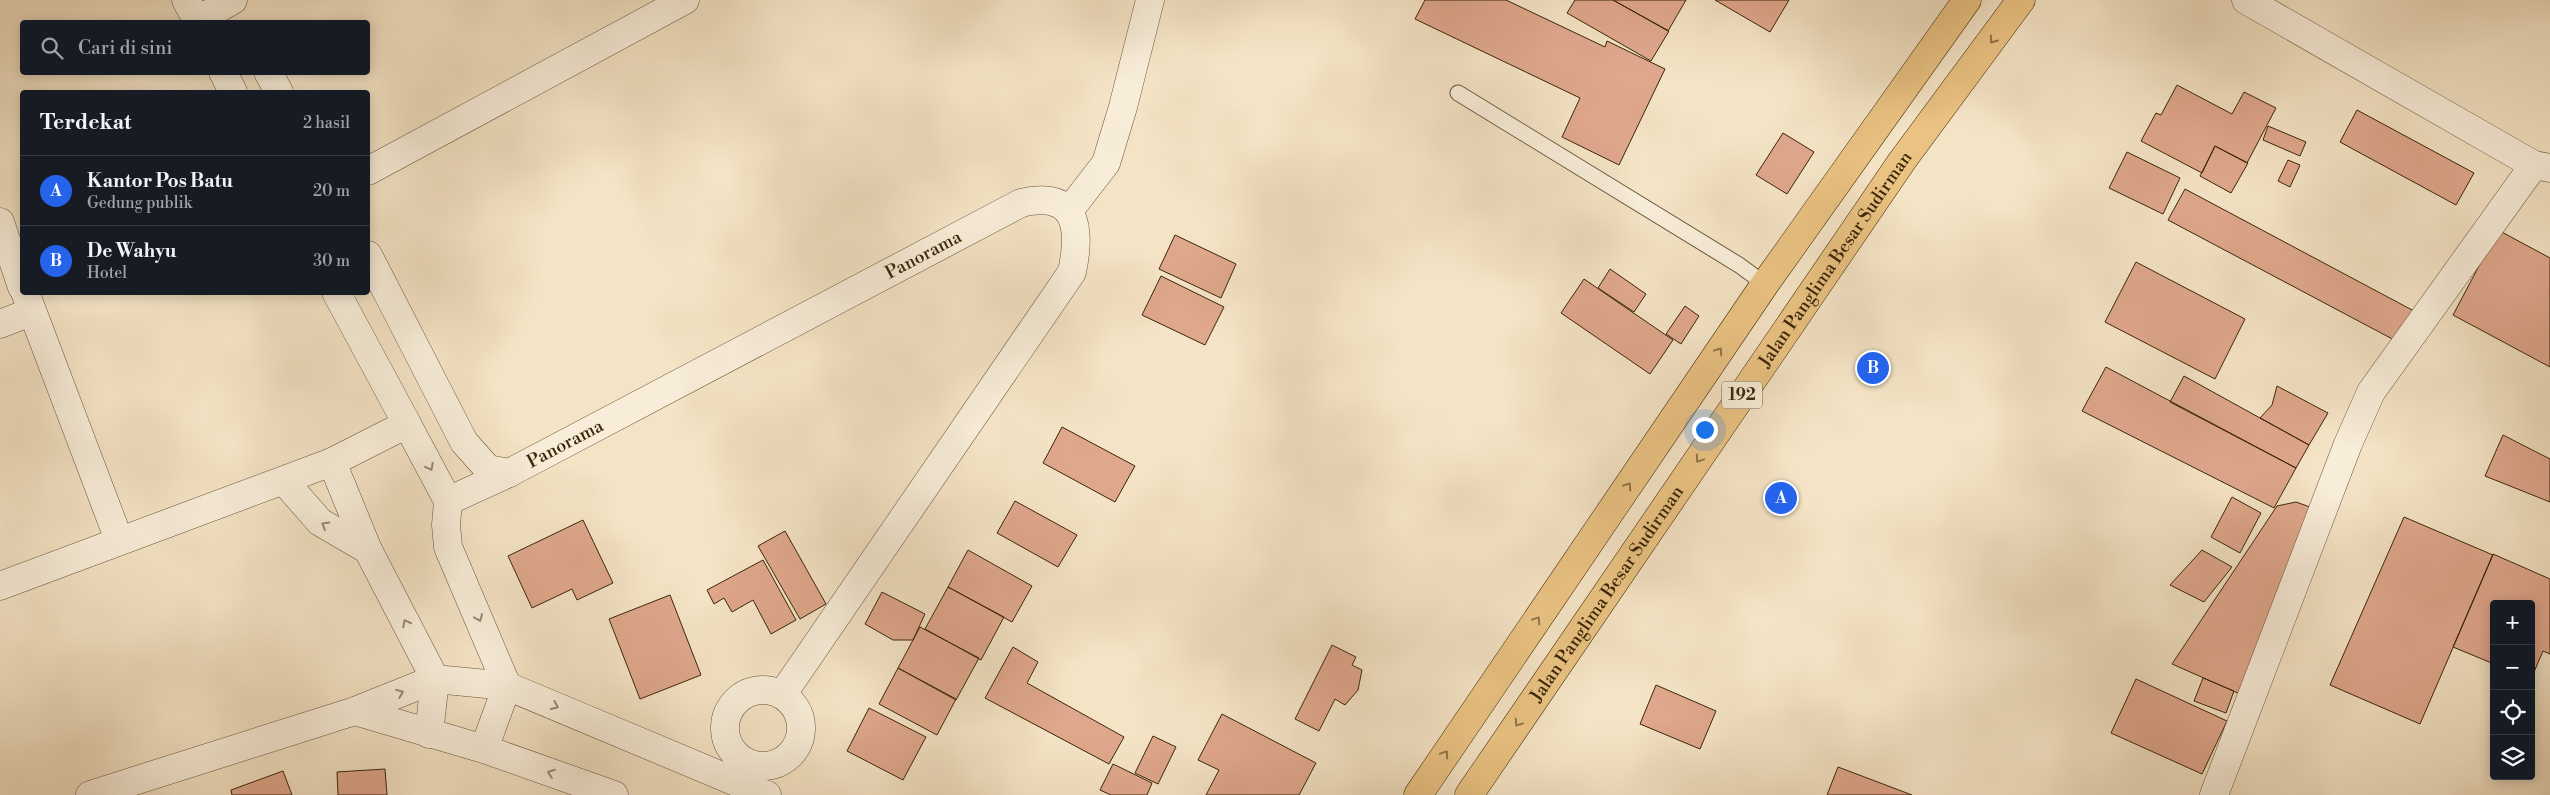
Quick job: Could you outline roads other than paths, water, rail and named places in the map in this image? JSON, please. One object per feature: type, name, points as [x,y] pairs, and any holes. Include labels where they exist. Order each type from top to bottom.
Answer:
[{"type":"main road","name":"192","points":[[1418,795],[1765,284],[1967,0]]},
{"type":"main road","name":"Jalan Panglima Besar Sudirman","points":[[1469,795],[1902,161],[2022,0]]},
{"type":"street","points":[[370,170],[684,0]]},
{"type":"street","points":[[782,694],[1072,272],[1077,246],[1076,226],[1069,211],[1106,163],[1123,107],[1150,0]]},
{"type":"street","points":[[2214,795],[2348,444],[2371,392],[2542,166],[2246,0]]},
{"type":"street","points":[[194,14],[233,6]]},
{"type":"street","points":[[224,75],[232,90]]},
{"type":"street","points":[[270,75],[278,90]]},
{"type":"street","name":"Panorama","points":[[370,259],[464,442],[488,469],[509,473],[1021,203],[1048,200],[1069,211]]},
{"type":"street","points":[[0,222],[20,280]]},
{"type":"street","points":[[338,295],[448,501],[446,526],[448,547],[507,686],[484,749]]},
{"type":"street","points":[[0,324],[28,302],[119,540]]},
{"type":"street","points":[[0,586],[332,462],[407,424]]},
{"type":"street","points":[[332,462],[368,550],[435,679],[429,734]]},
{"type":"street","points":[[448,501],[509,473]]},
{"type":"street","points":[[284,480],[320,522],[368,550]]},
{"type":"street","points":[[90,795],[355,711],[435,679],[507,686],[709,784],[762,794],[772,765]]},
{"type":"street","points":[[753,690],[768,690],[782,694],[793,704],[800,718],[801,733],[796,747],[786,758],[772,765],[757,766],[744,761],[732,751],[726,738],[725,722],[730,708],[740,697],[753,690]]},
{"type":"street","points":[[355,711],[484,749],[614,795]]},
{"type":"street","points":[[709,784],[726,738]]},
{"type":"lane","points":[[1458,93],[1739,265],[1765,284]]},
{"type":"place","name":"De Wahyu","points":[[1873,368]]},
{"type":"place","name":"Kantor Pos Batu","points":[[1781,498]]}]
